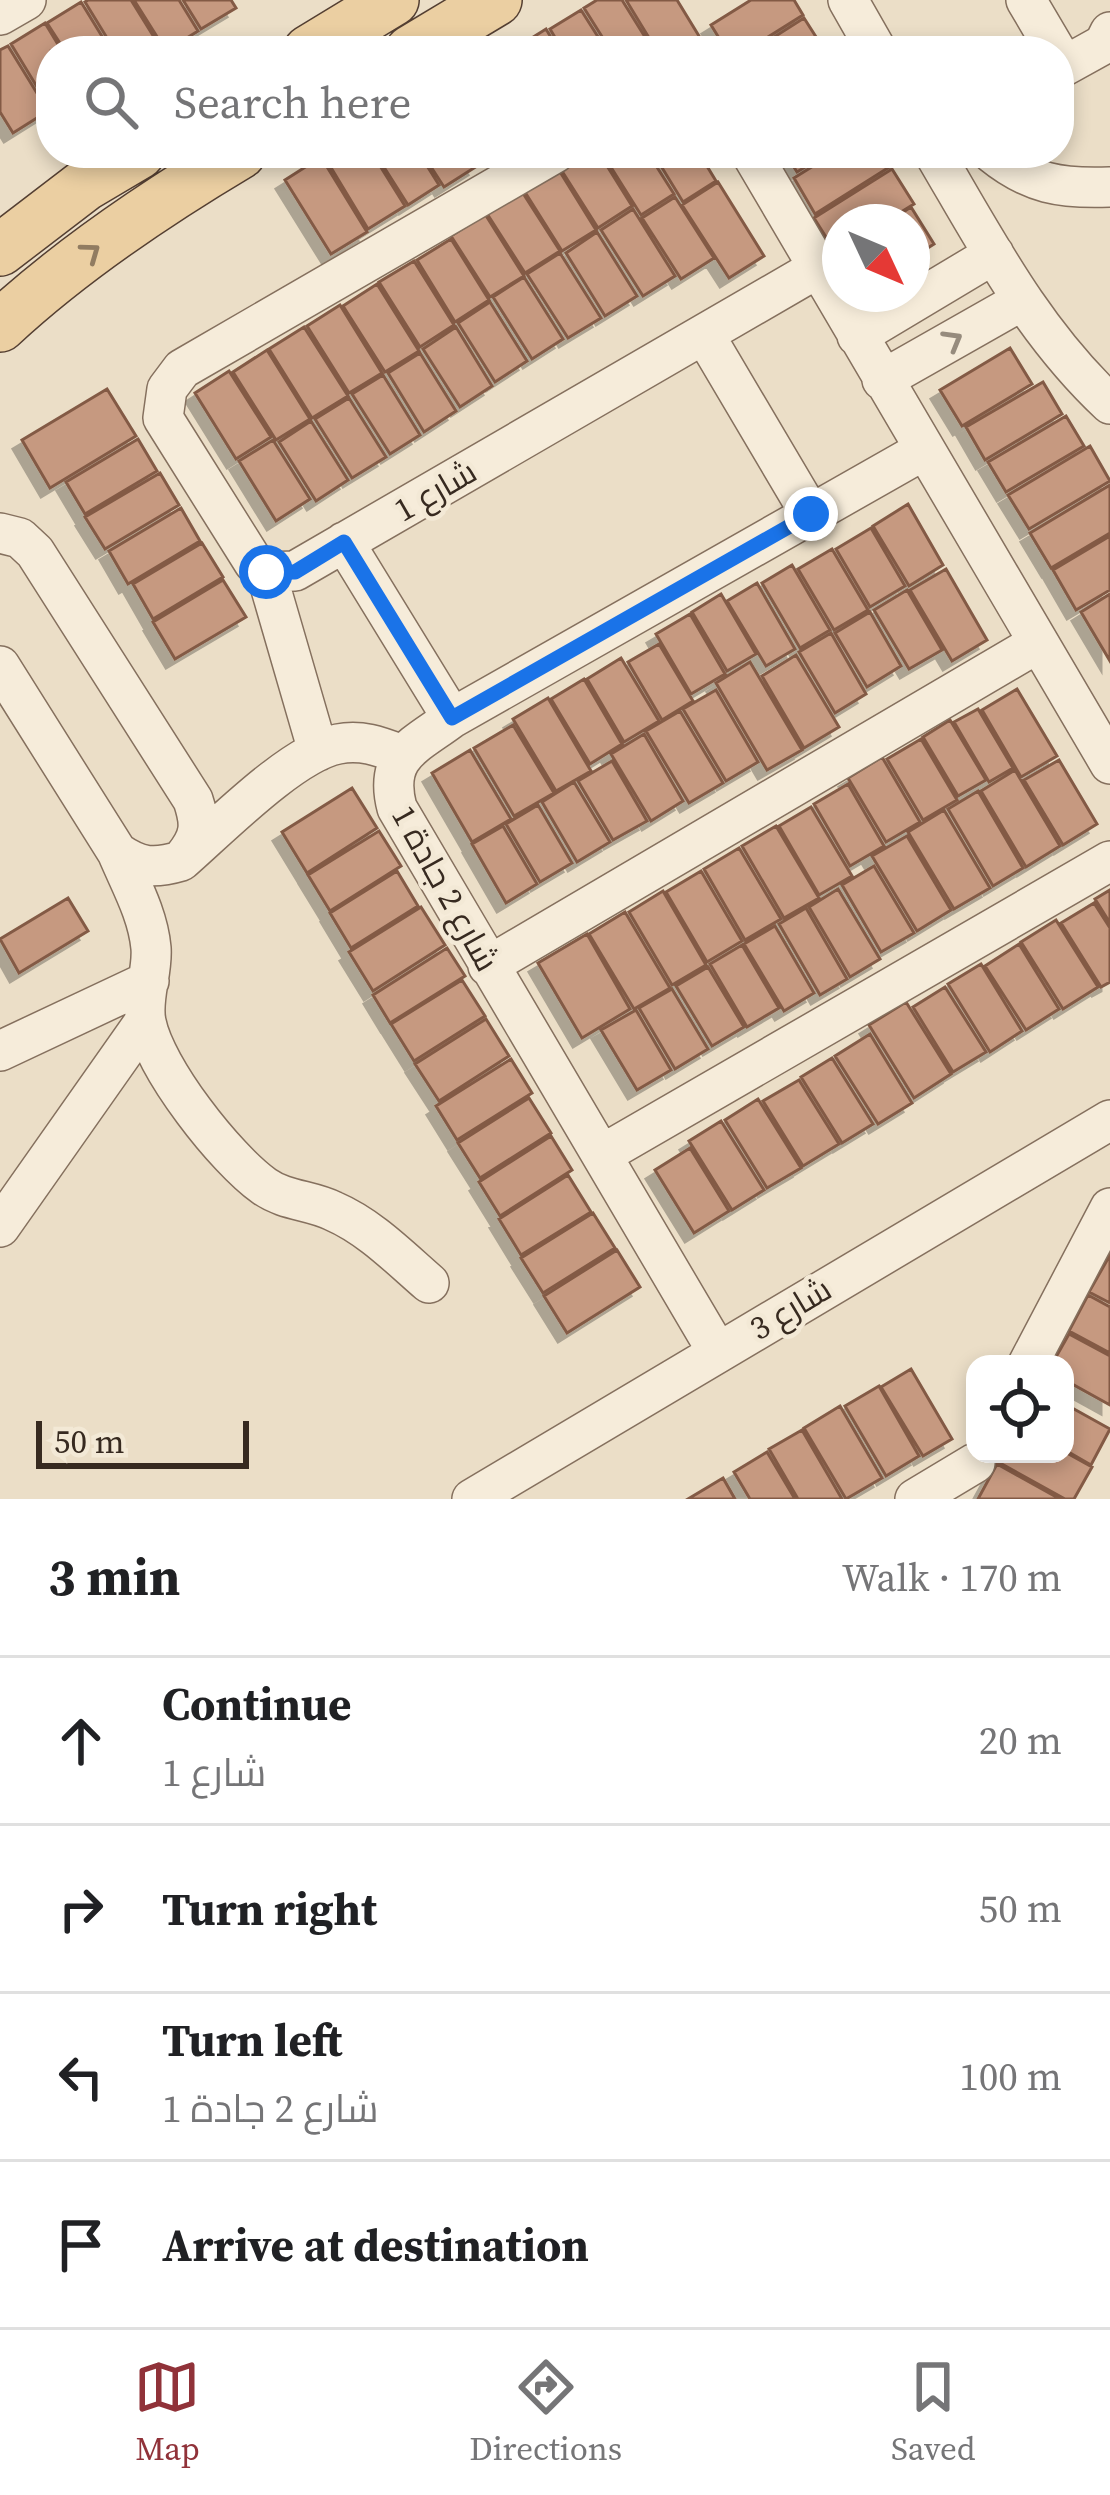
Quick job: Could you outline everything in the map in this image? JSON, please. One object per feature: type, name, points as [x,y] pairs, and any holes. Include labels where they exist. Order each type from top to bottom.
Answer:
[{"type":"main road","points":[[436,36],[496,0]]},
{"type":"main road","points":[[377,36],[374,23],[386,4]]},
{"type":"main road","points":[[336,36],[386,4]]},
{"type":"main road","points":[[0,250],[115,168]]},
{"type":"main road","points":[[0,326],[38,290],[218,168]]},
{"type":"street","points":[[0,15],[26,0]]},
{"type":"street","points":[[848,0],[868,36]]},
{"type":"street","points":[[1026,0],[1046,36]]},
{"type":"street","points":[[1074,56],[1104,44],[1110,32]]},
{"type":"street","points":[[318,752],[266,572],[254,563],[163,418],[167,389],[182,369],[529,168]]},
{"type":"street","points":[[761,168],[1038,643],[1105,746]]},
{"type":"street","points":[[943,168],[1023,300],[1069,365],[1110,404]]},
{"type":"street","points":[[1010,168],[1046,185],[1110,187]]},
{"type":"street","points":[[857,335],[994,254]]},
{"type":"street","name":"شارع 1","points":[[266,572],[295,572],[818,268]]},
{"type":"street","points":[[882,380],[1023,300]]},
{"type":"street","points":[[704,334],[811,514]]},
{"type":"street","name":"شارع 2 جادة 1","points":[[717,1351],[488,966],[397,808],[390,784],[402,755],[452,718],[924,451]]},
{"type":"street","points":[[0,533],[20,538],[35,552],[194,800],[201,824],[195,843],[181,861]]},
{"type":"street","points":[[344,542],[452,718]]},
{"type":"street","points":[[488,966],[1038,643]]},
{"type":"street","points":[[0,666],[117,852],[145,918],[151,951],[145,1021],[0,1227]]},
{"type":"street","points":[[117,852],[135,865],[157,868],[181,861],[302,758],[339,744],[370,742],[402,755]]},
{"type":"street","points":[[603,1154],[1110,861]]},
{"type":"street","points":[[0,1051],[149,981]]},
{"type":"street","points":[[145,1021],[168,1072],[197,1116],[265,1186],[292,1200],[331,1209],[368,1230],[429,1283]]},
{"type":"street","name":"شارع 3","points":[[472,1499],[1110,1120]]},
{"type":"street","points":[[1033,1355],[1110,1208]]},
{"type":"street","points":[[915,1499],[972,1463]]},
{"type":"street","points":[[957,1499],[976,1463]]},
{"type":"building","points":[[131,0],[153,36],[106,36],[85,2]]},
{"type":"building","points":[[134,0],[179,0],[198,31],[190,36],[157,36]]},
{"type":"building","points":[[183,0],[231,0],[236,8],[201,29]]},
{"type":"building","points":[[597,0],[622,0],[644,36],[602,36],[584,8]]},
{"type":"building","points":[[626,0],[677,0],[699,36],[648,36]]},
{"type":"building","points":[[751,0],[794,0],[803,15],[770,36],[718,36],[711,25]]},
{"type":"building","points":[[81,2],[102,36],[55,36],[47,23]]},
{"type":"building","points":[[581,10],[597,36],[554,36],[550,29]]},
{"type":"building","points":[[804,18],[815,36],[776,36]]},
{"type":"building","points":[[45,23],[53,36],[36,36],[36,85],[11,44]]},
{"type":"building","points":[[8,46],[36,92],[36,119],[13,133],[0,112],[0,50]]},
{"type":"building","points":[[304,168],[328,168],[367,232],[331,254],[285,180]]},
{"type":"building","points":[[331,168],[381,168],[405,206],[368,229]]},
{"type":"building","points":[[385,168],[428,168],[439,185],[408,205]]},
{"type":"building","points":[[432,168],[474,168],[444,187]]},
{"type":"building","points":[[558,168],[596,230],[562,251],[523,189]]},
{"type":"building","points":[[560,168],[608,168],[632,206],[598,228]]},
{"type":"building","points":[[611,168],[658,168],[674,194],[641,215]]},
{"type":"building","points":[[662,168],[708,168],[716,181],[683,202]]},
{"type":"building","points":[[810,168],[888,168],[831,204],[822,204],[815,214],[794,178]]},
{"type":"building","points":[[892,169],[914,204],[836,204]]},
{"type":"building","points":[[718,182],[764,256],[729,278],[682,205]]},
{"type":"building","points":[[519,187],[560,251],[525,273],[484,209]]},
{"type":"building","points":[[675,197],[714,258],[681,279],[642,218]]},
{"type":"building","points":[[633,209],[675,276],[643,296],[601,230]]},
{"type":"building","points":[[485,214],[524,276],[490,297],[451,236]]},
{"type":"building","points":[[597,232],[637,296],[605,316],[566,253]]},
{"type":"building","points":[[451,239],[489,300],[455,322],[417,260]]},
{"type":"building","points":[[560,253],[601,318],[568,338],[527,274]]},
{"type":"building","points":[[414,261],[454,325],[420,347],[379,282]]},
{"type":"building","points":[[524,277],[563,339],[532,359],[493,297]]},
{"type":"building","points":[[377,284],[419,351],[385,372],[343,306]]},
{"type":"building","points":[[490,302],[527,361],[495,382],[458,323]]},
{"type":"building","points":[[340,305],[382,373],[349,393],[307,326]]},
{"type":"building","points":[[304,327],[348,396],[312,418],[269,349]]},
{"type":"building","points":[[456,327],[492,386],[460,407],[423,349]]},
{"type":"building","points":[[1010,348],[1032,384],[962,426],[940,390]]},
{"type":"building","points":[[267,350],[310,419],[276,440],[233,372]]},
{"type":"building","points":[[420,353],[456,411],[424,432],[388,373]]},
{"type":"building","points":[[229,371],[271,437],[236,459],[195,393]]},
{"type":"building","points":[[383,375],[420,435],[390,454],[352,394]]},
{"type":"building","points":[[1043,382],[1062,414],[985,460],[966,427]]},
{"type":"building","points":[[107,389],[136,436],[50,488],[22,440]]},
{"type":"building","points":[[349,398],[386,457],[352,478],[315,419]]},
{"type":"building","points":[[1066,416],[1084,446],[1006,492],[988,462]]},
{"type":"building","points":[[311,421],[348,480],[316,501],[279,442]]},
{"type":"building","points":[[138,439],[157,471],[85,514],[66,482]]},
{"type":"building","points":[[273,440],[310,499],[276,521],[239,461]]},
{"type":"building","points":[[1090,446],[1110,481],[1029,529],[1008,495]]},
{"type":"building","points":[[160,473],[179,505],[105,549],[85,517]]},
{"type":"building","points":[[1110,485],[1110,533],[1051,568],[1030,533]]},
{"type":"building","points":[[908,504],[943,565],[909,586],[873,526]]},
{"type":"building","points":[[181,508],[200,541],[128,584],[109,551]]},
{"type":"building","points":[[871,528],[905,586],[870,607],[836,549]]},
{"type":"building","points":[[1110,536],[1110,590],[1076,610],[1053,570]]},
{"type":"building","points":[[202,543],[223,577],[153,619],[133,584]]},
{"type":"building","points":[[832,549],[868,610],[834,630],[798,569]]},
{"type":"building","points":[[792,565],[830,630],[800,648],[762,583]]},
{"type":"building","points":[[946,569],[987,640],[952,661],[910,590]]},
{"type":"building","points":[[223,580],[246,617],[175,659],[153,622]]},
{"type":"building","points":[[757,583],[795,649],[766,666],[727,601]]},
{"type":"building","points":[[907,590],[942,650],[909,669],[874,610]]},
{"type":"building","points":[[721,594],[756,654],[727,671],[692,612]]},
{"type":"building","points":[[1110,594],[1110,661],[1081,612]]},
{"type":"building","points":[[870,612],[901,666],[867,687],[835,633]]},
{"type":"building","points":[[690,614],[725,674],[691,694],[656,634]]},
{"type":"building","points":[[831,633],[866,694],[835,713],[799,652]]},
{"type":"building","points":[[659,644],[693,701],[662,720],[628,662]]},
{"type":"building","points":[[796,655],[839,727],[804,748],[762,676]]},
{"type":"building","points":[[621,658],[659,721],[624,742],[587,679]]},
{"type":"building","points":[[750,662],[802,750],[767,770],[716,683]]},
{"type":"building","points":[[584,679],[622,744],[590,764],[551,699]]},
{"type":"building","points":[[1017,689],[1057,756],[1021,777],[982,710]]},
{"type":"building","points":[[716,690],[758,762],[726,781],[683,709]]},
{"type":"building","points":[[548,698],[591,771],[556,791],[513,719]]},
{"type":"building","points":[[978,709],[1013,768],[989,782],[954,722]]},
{"type":"building","points":[[680,711],[723,783],[689,803],[646,731]]},
{"type":"building","points":[[950,720],[986,780],[958,796],[923,737]]},
{"type":"building","points":[[513,725],[554,793],[514,816],[474,748]]},
{"type":"building","points":[[644,734],[683,801],[651,821],[611,754]]},
{"type":"building","points":[[921,739],[957,800],[923,820],[887,759]]},
{"type":"building","points":[[470,750],[511,819],[472,842],[432,773]]},
{"type":"building","points":[[882,757],[920,822],[886,842],[848,778]]},
{"type":"building","points":[[1059,760],[1097,824],[1063,845],[1024,780]]},
{"type":"building","points":[[612,761],[647,821],[613,840],[578,781]]},
{"type":"building","points":[[1015,770],[1060,846],[1026,867],[981,791]]},
{"type":"building","points":[[574,782],[610,842],[577,862],[542,802]]},
{"type":"building","points":[[848,784],[884,846],[850,866],[814,804]]},
{"type":"building","points":[[352,788],[377,828],[307,873],[282,832]]},
{"type":"building","points":[[978,791],[1023,868],[993,886],[948,809]]},
{"type":"building","points":[[538,805],[572,863],[540,882],[506,824]]},
{"type":"building","points":[[811,807],[852,876],[819,895],[779,826]]},
{"type":"building","points":[[944,810],[990,888],[954,909],[908,832]]},
{"type":"building","points":[[503,826],[537,884],[506,903],[472,844]]},
{"type":"building","points":[[776,826],[819,898],[784,918],[742,846]]},
{"type":"building","points":[[379,831],[401,866],[330,911],[308,875]]},
{"type":"building","points":[[907,836],[951,910],[917,931],[872,856]]},
{"type":"building","points":[[739,848],[781,919],[745,940],[704,869]]},
{"type":"building","points":[[874,866],[914,933],[881,952],[842,885]]},
{"type":"building","points":[[397,871],[418,906],[351,948],[330,913]]},
{"type":"building","points":[[701,871],[742,941],[707,962],[666,892]]},
{"type":"building","points":[[838,889],[880,959],[850,977],[809,907]]},
{"type":"building","points":[[1110,890],[1110,923],[1095,899]]},
{"type":"building","points":[[663,891],[706,965],[672,985],[629,912]]},
{"type":"building","points":[[68,898],[88,931],[19,973],[0,939]]},
{"type":"building","points":[[1094,903],[1110,928],[1110,982],[1101,987],[1061,923]]},
{"type":"building","points":[[421,907],[445,945],[373,991],[349,952]]},
{"type":"building","points":[[806,908],[847,979],[820,995],[779,924]]},
{"type":"building","points":[[625,912],[670,988],[634,1009],[589,934]]},
{"type":"building","points":[[1056,920],[1098,987],[1063,1009],[1021,942]]},
{"type":"building","points":[[775,926],[814,993],[784,1011],[744,944]]},
{"type":"building","points":[[587,934],[630,1009],[582,1038],[538,963]]},
{"type":"building","points":[[1019,944],[1059,1009],[1026,1030],[985,966]]},
{"type":"building","points":[[742,945],[779,1008],[747,1027],[710,964]]},
{"type":"building","points":[[447,948],[465,976],[390,1023],[373,995]]},
{"type":"building","points":[[981,964],[1022,1031],[990,1052],[948,984]]},
{"type":"building","points":[[708,967],[744,1027],[712,1046],[676,986]]},
{"type":"building","points":[[462,980],[485,1016],[414,1061],[391,1024]]},
{"type":"building","points":[[945,987],[986,1052],[953,1072],[913,1007]]},
{"type":"building","points":[[672,989],[708,1049],[675,1069],[639,1008]]},
{"type":"building","points":[[906,1002],[951,1074],[914,1098],[869,1025]]},
{"type":"building","points":[[636,1010],[671,1070],[637,1090],[601,1030]]},
{"type":"building","points":[[486,1019],[509,1056],[439,1101],[415,1064]]},
{"type":"building","points":[[870,1034],[912,1103],[878,1124],[835,1056]]},
{"type":"building","points":[[832,1058],[873,1124],[842,1143],[801,1077]]},
{"type":"building","points":[[511,1059],[532,1093],[457,1140],[436,1106]]},
{"type":"building","points":[[799,1080],[839,1144],[803,1166],[763,1101]]},
{"type":"building","points":[[529,1098],[551,1133],[480,1178],[458,1143]]},
{"type":"building","points":[[758,1099],[801,1168],[767,1188],[725,1120]]},
{"type":"building","points":[[721,1121],[764,1190],[732,1210],[689,1141]]},
{"type":"building","points":[[551,1136],[572,1170],[500,1216],[479,1182]]},
{"type":"building","points":[[690,1148],[729,1211],[694,1233],[655,1170]]},
{"type":"building","points":[[568,1175],[591,1212],[521,1255],[499,1219]]},
{"type":"building","points":[[593,1213],[615,1248],[543,1293],[521,1258]]},
{"type":"building","points":[[617,1250],[640,1287],[567,1333],[544,1296]]},
{"type":"building","points":[[1110,1255],[1110,1303],[1089,1292]]},
{"type":"building","points":[[1088,1295],[1110,1307],[1110,1353],[1069,1331]]},
{"type":"building","points":[[1069,1334],[1110,1356],[1110,1405],[1074,1385],[1074,1355],[1057,1355]]},
{"type":"building","points":[[911,1369],[952,1439],[923,1456],[881,1387]]},
{"type":"building","points":[[879,1386],[919,1456],[886,1476],[845,1406]]},
{"type":"building","points":[[840,1406],[882,1478],[846,1499],[804,1428]]},
{"type":"building","points":[[1074,1409],[1110,1429],[1091,1465],[1074,1455]]},
{"type":"building","points":[[802,1430],[842,1499],[798,1499],[769,1449]]},
{"type":"building","points":[[767,1452],[795,1499],[750,1499],[734,1472]]},
{"type":"building","points":[[1074,1457],[1092,1467],[1074,1499],[1065,1499],[1000,1463],[1074,1463]]},
{"type":"building","points":[[997,1464],[1060,1499],[978,1499]]},
{"type":"building","points":[[723,1478],[735,1499],[688,1499]]},
{"type":"route","points":[[266,572],[295,572],[344,542],[452,718],[811,514]]}]
